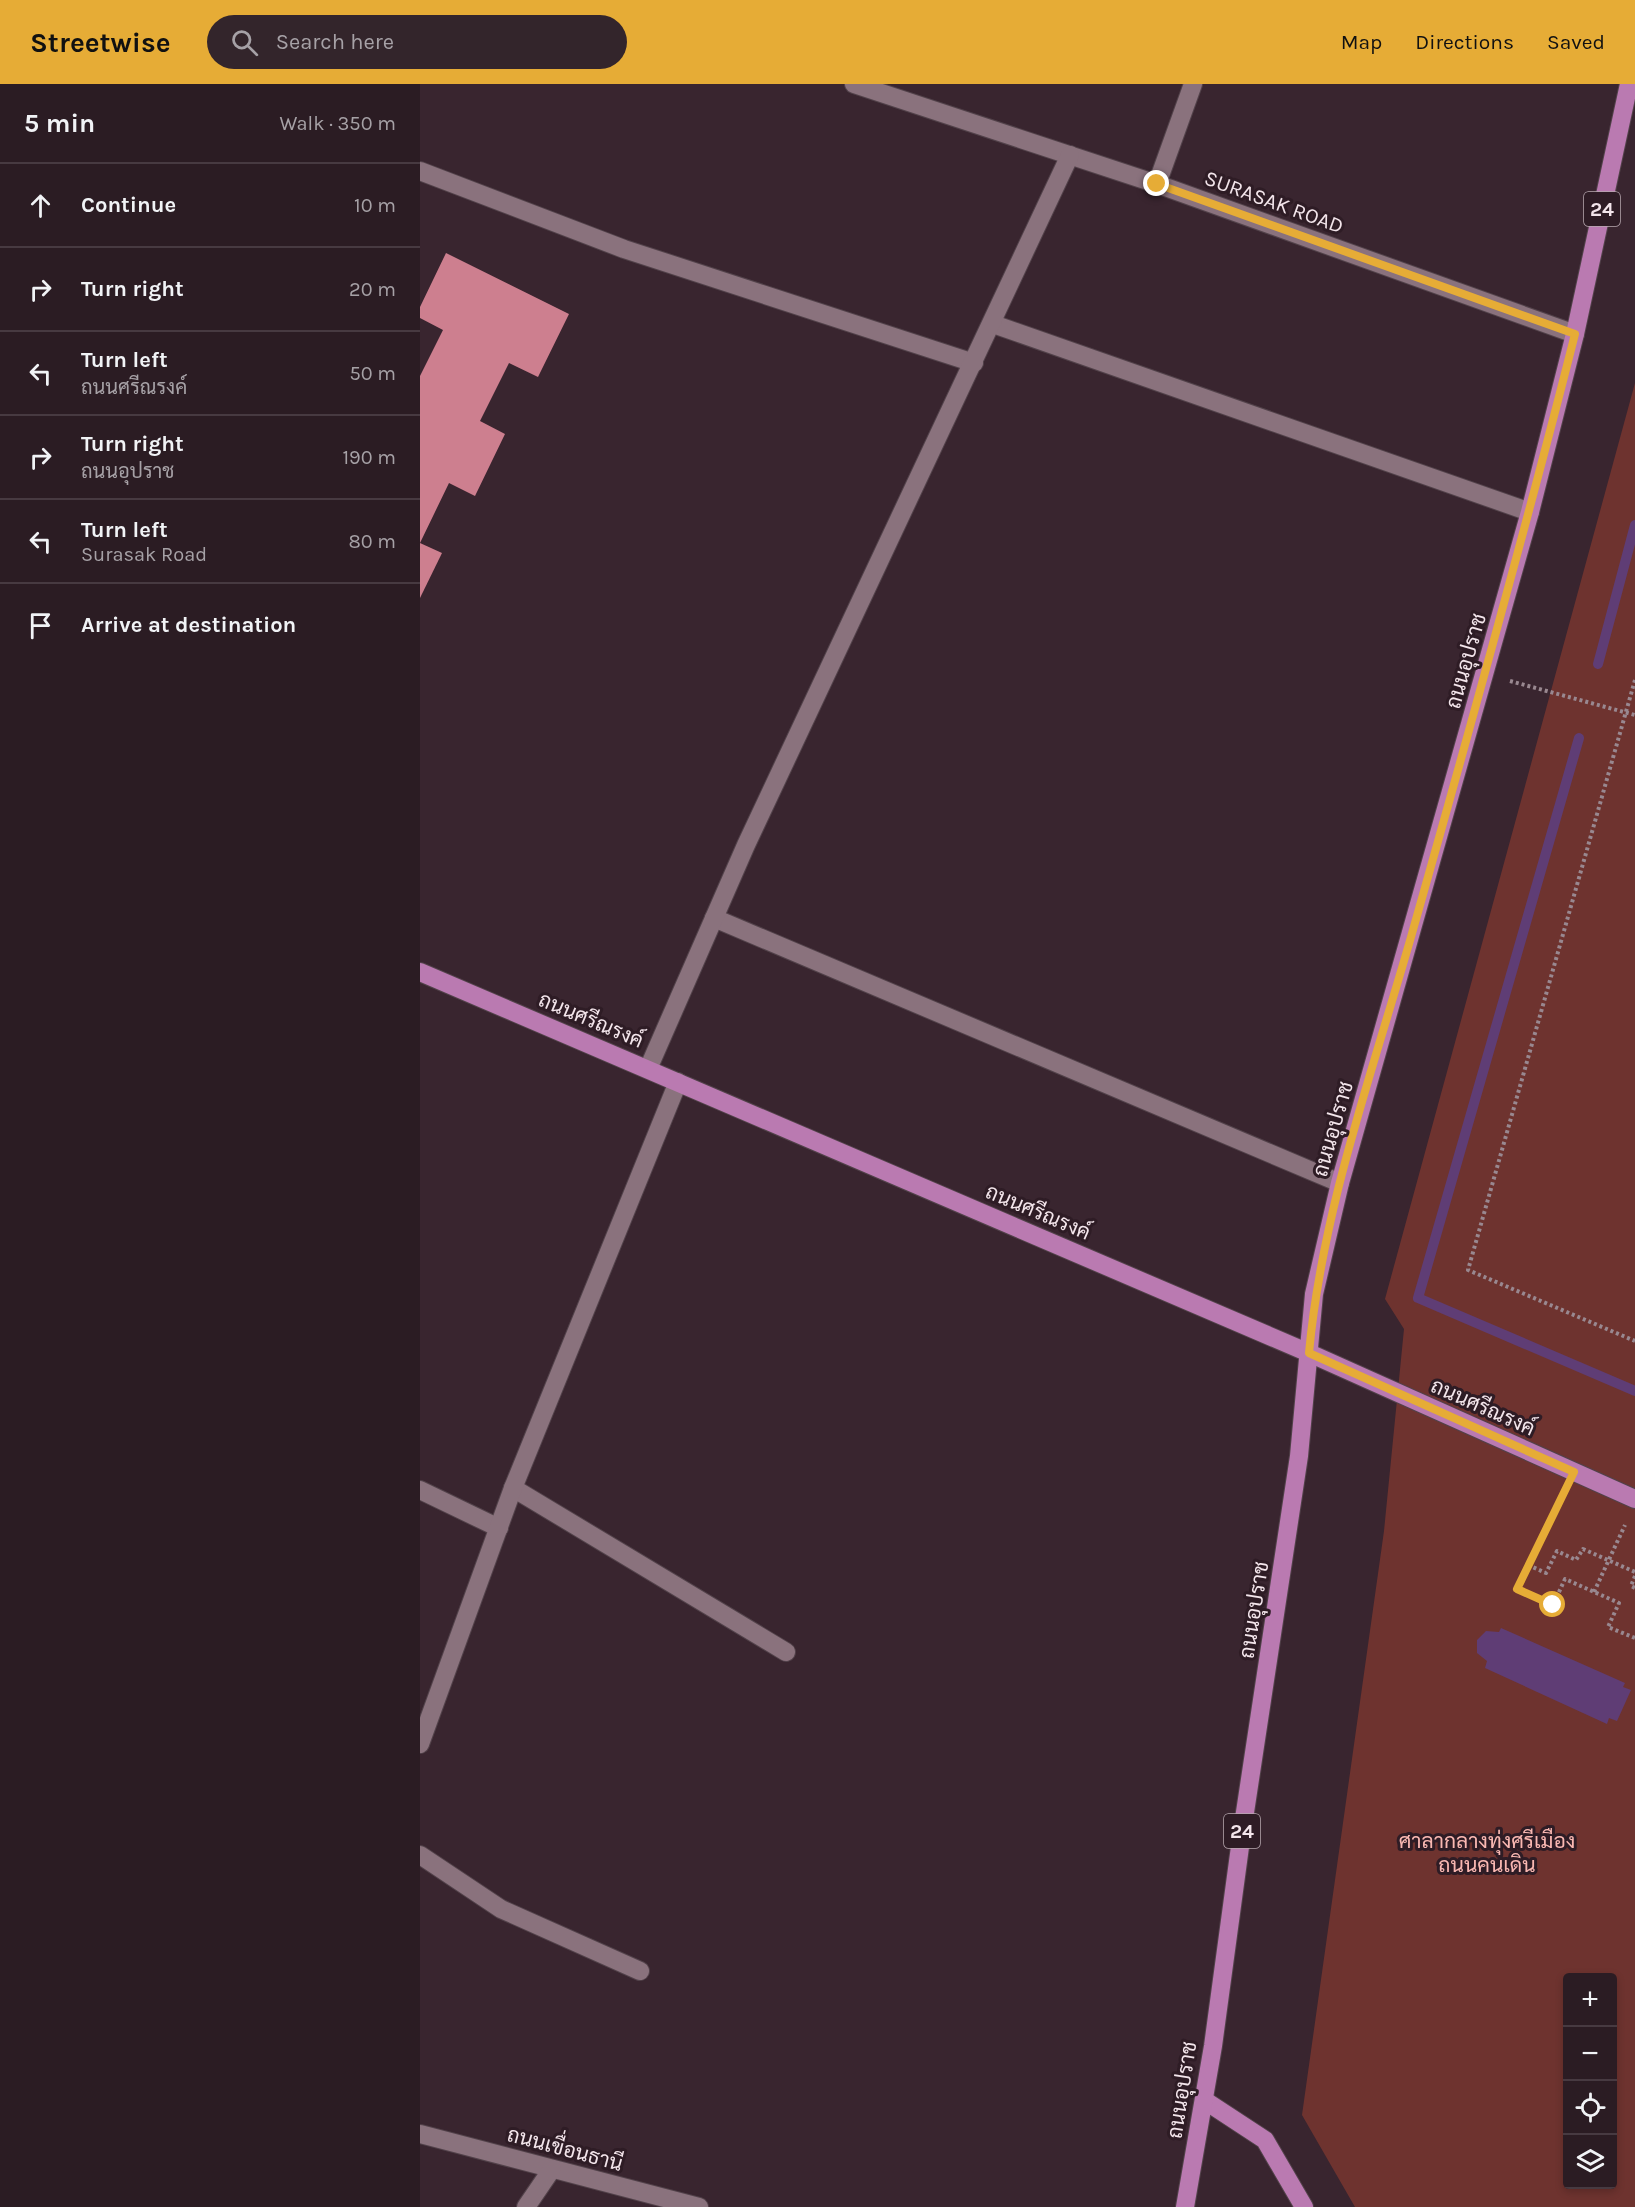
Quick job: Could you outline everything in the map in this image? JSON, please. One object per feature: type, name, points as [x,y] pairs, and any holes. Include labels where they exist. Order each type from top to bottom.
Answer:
[{"type":"main road","name":"ถนนอุปราช","points":[[1185,2207],[1204,2100],[1243,1821],[1299,1456],[1314,1294],[1340,1183],[1486,675],[1530,512],[1575,334],[1629,84]]},
{"type":"main road","name":"ถนนศรีณรงค์","points":[[420,972],[1309,1353],[1635,1499]]},
{"type":"main road","points":[[1204,2100],[1265,2140],[1304,2207]]},
{"type":"street","name":"SURASAK ROAD","points":[[854,84],[887,89],[1575,334]]},
{"type":"street","points":[[1157,184],[1192,84]]},
{"type":"street","points":[[648,1069],[714,918],[1070,155]]},
{"type":"street","points":[[420,171],[624,249],[974,363]]},
{"type":"street","points":[[993,324],[1530,512]]},
{"type":"street","points":[[714,918],[1340,1183]]},
{"type":"street","points":[[420,1744],[513,1488],[678,1082]]},
{"type":"street","points":[[513,1488],[786,1652]]},
{"type":"street","points":[[420,1490],[499,1528]]},
{"type":"street","points":[[420,1855],[501,1909],[640,1971]]},
{"type":"street","name":"ถนนเขื่อนธานี","points":[[420,2134],[699,2207]]},
{"type":"street","points":[[526,2207],[552,2169]]},
{"type":"path","points":[[1486,675],[1635,715]]},
{"type":"path","points":[[1635,680],[1468,1270],[1635,1341]]},
{"type":"path","points":[[1574,1472],[1517,1589],[1553,1605],[1565,1579],[1619,1603],[1608,1627],[1635,1638]]},
{"type":"path","points":[[1528,1565],[1546,1573],[1557,1551],[1576,1560],[1583,1549],[1635,1574],[1631,1586],[1635,1588]]},
{"type":"path","points":[[1594,1592],[1613,1550]]},
{"type":"green space","name":"ศาลากลางทุ่งศรีเมือง ถนนคนเดิน","points":[[1635,383],[1635,2207],[1355,2207],[1302,2115],[1384,1531],[1404,1329],[1385,1299]]},
{"type":"shaded area","points":[[1501,1628],[1625,1683],[1623,1687],[1631,1690],[1617,1721],[1609,1718],[1607,1724],[1485,1668],[1487,1661],[1477,1653],[1477,1640],[1486,1631],[1499,1632]]},
{"type":"building","points":[[446,253],[569,314],[538,377],[509,363],[480,421],[505,434],[475,496],[449,483],[420,543],[420,376],[443,330],[420,318],[420,307]]},
{"type":"building","points":[[420,543],[442,553],[420,598]]},
{"type":"waterway","points":[[1598,664],[1635,525]]},
{"type":"waterway","points":[[1579,738],[1418,1298],[1635,1391]]},
{"type":"route","points":[[1157,184],[1575,334],[1486,675],[1340,1183],[1314,1294],[1309,1353],[1574,1472],[1517,1589],[1553,1605]]}]
